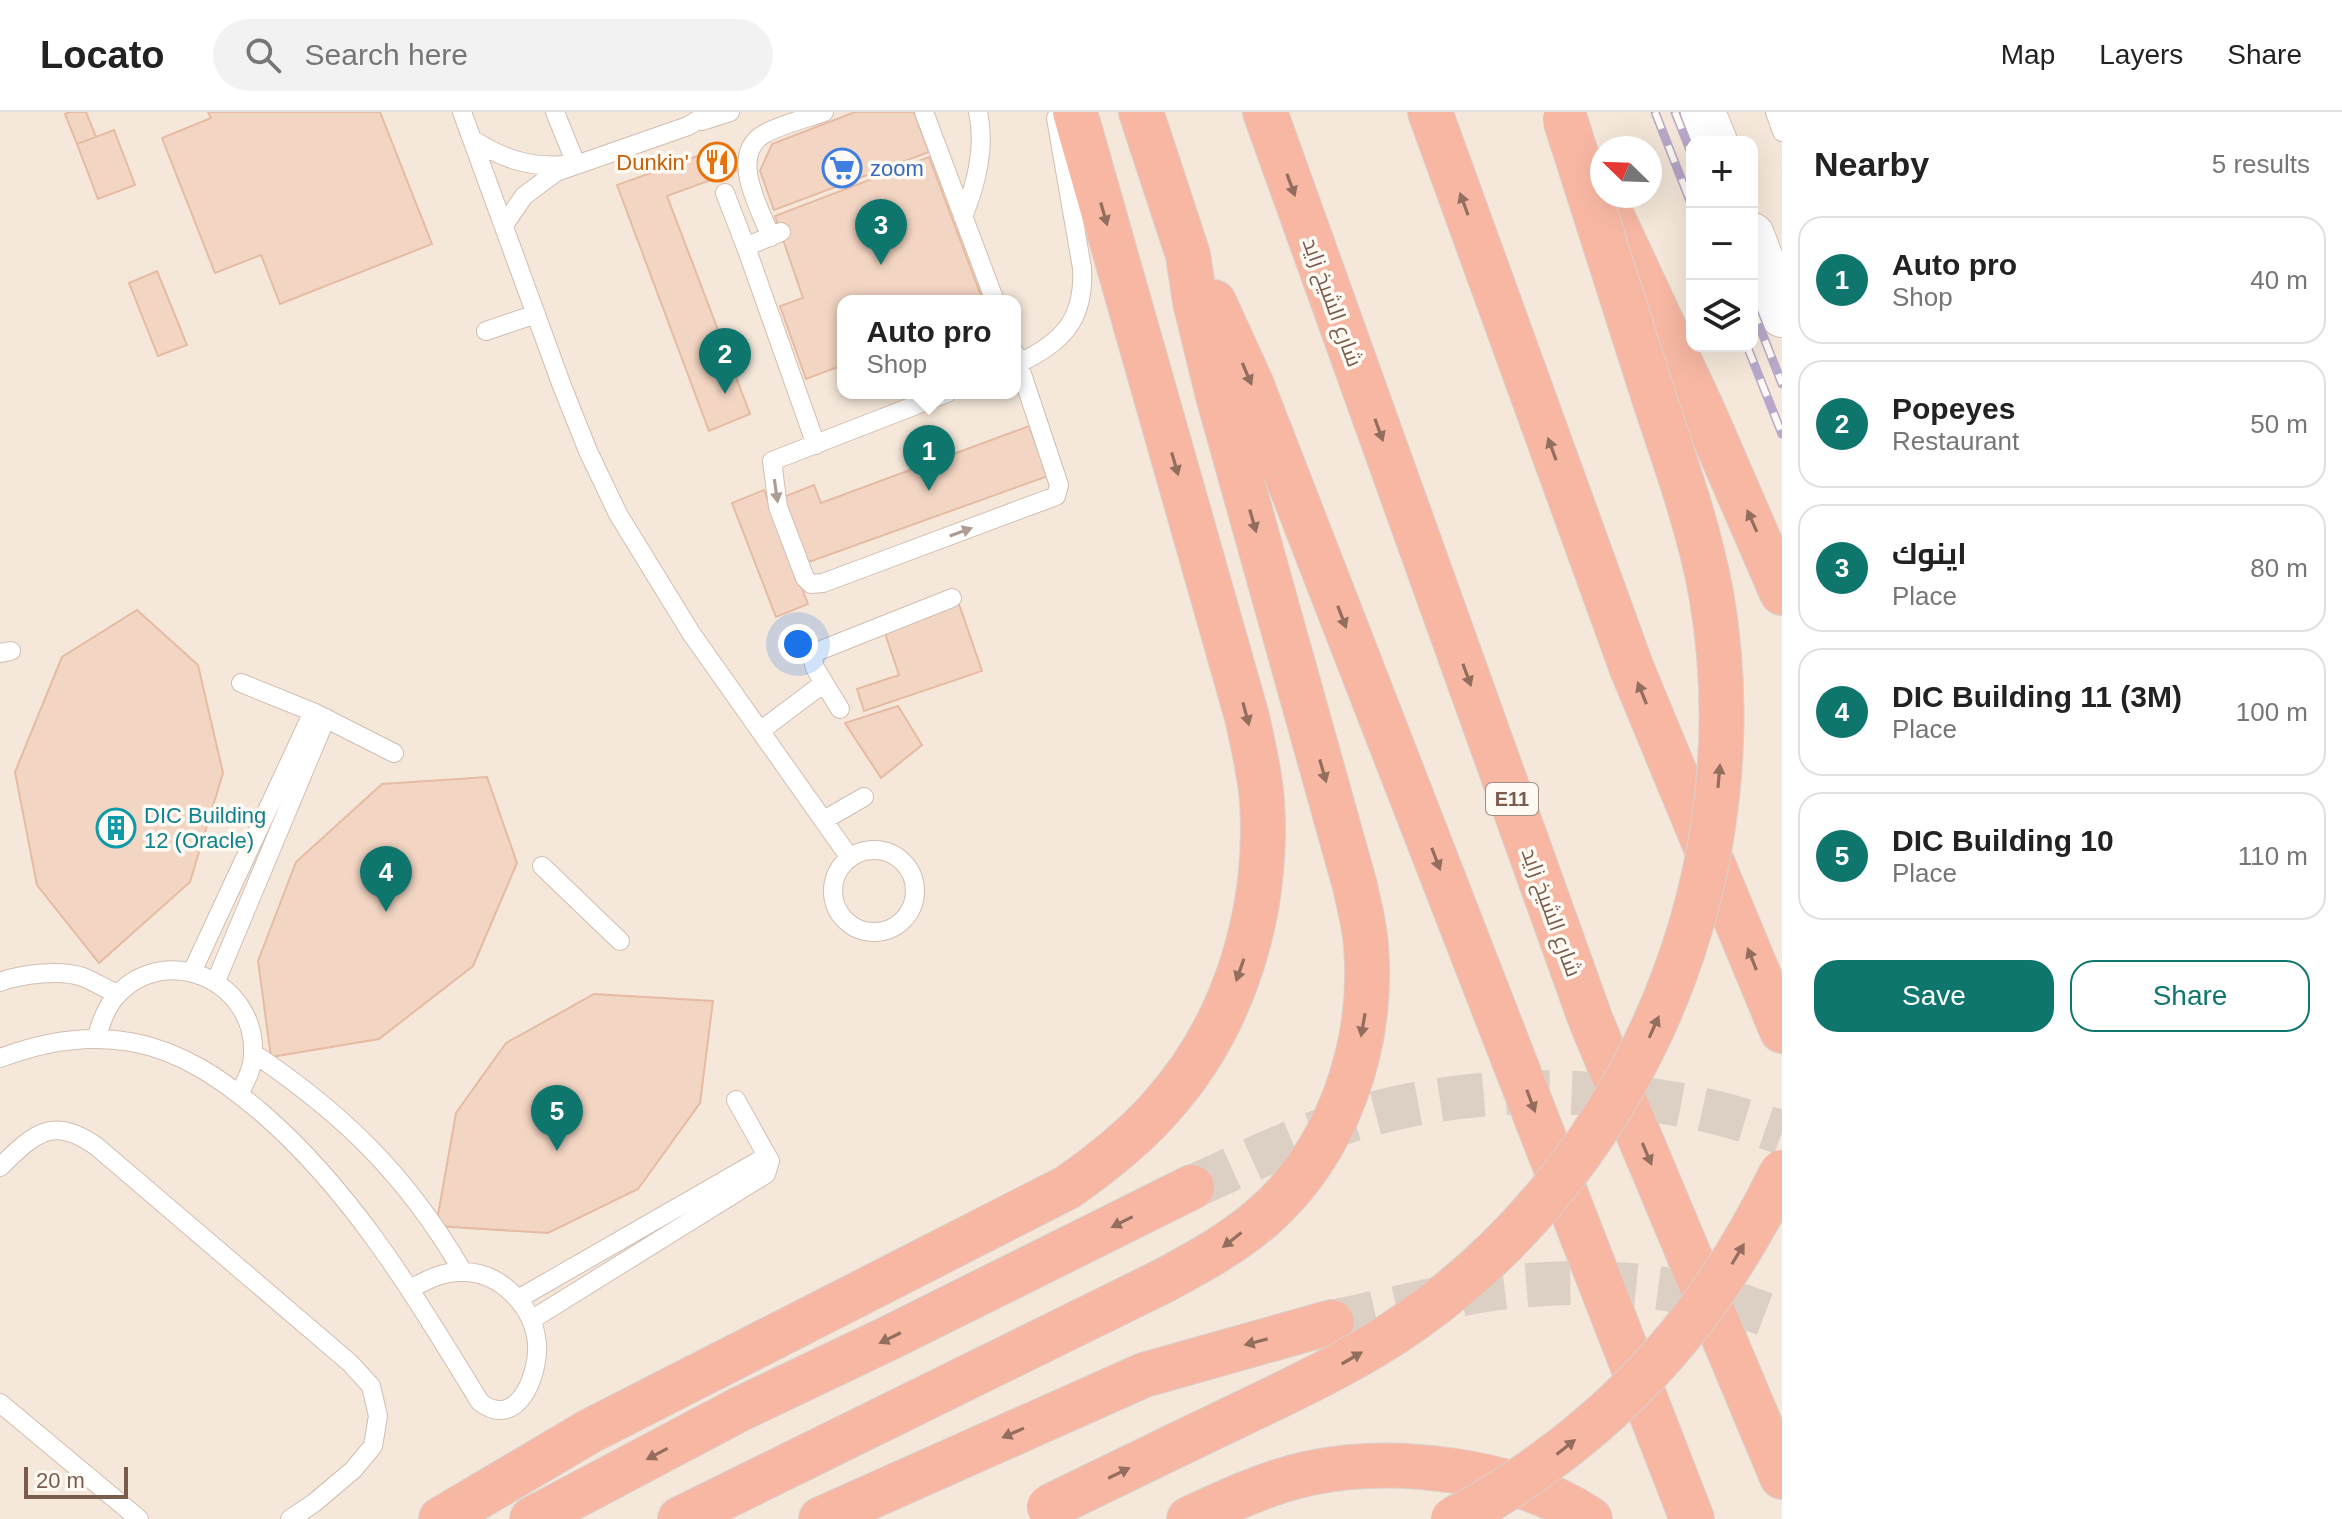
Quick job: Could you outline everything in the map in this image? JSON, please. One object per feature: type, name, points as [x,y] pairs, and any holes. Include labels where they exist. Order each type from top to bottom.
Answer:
[{"type":"highway","points":[[441,1519],[590,1431],[1068,1187],[1113,1154],[1162,1106],[1188,1073],[1229,1001],[1250,936],[1261,882],[1264,840],[1256,758],[1243,702],[1075,112]]},
{"type":"highway","points":[[680,1519],[1216,1252],[1264,1216],[1304,1171],[1335,1120],[1356,1064],[1367,1005],[1366,945],[1355,886],[1206,349],[1188,255],[1141,112]]},
{"type":"highway","name":"شارع الشيخ زايد","points":[[1265,112],[1591,1021],[1782,1477]]},
{"type":"highway","points":[[1430,112],[1632,669],[1782,1031]]},
{"type":"highway","points":[[1563,115],[1590,170]]},
{"type":"highway","points":[[1035,1513],[1350,1360],[1413,1320],[1472,1272],[1526,1220],[1575,1162],[1616,1100],[1652,1033],[1680,963],[1701,891],[1715,817],[1722,743],[1720,668],[1711,593],[1693,519],[1563,115]]},
{"type":"highway","points":[[1608,208],[1690,383],[1782,593]]},
{"type":"highway","points":[[1188,255],[1251,383],[1692,1519]]},
{"type":"highway","points":[[1453,1519],[1517,1483],[1565,1448],[1652,1369],[1691,1324],[1725,1276],[1756,1225],[1782,1172]]},
{"type":"highway","points":[[532,1519],[740,1409],[1192,1187]]},
{"type":"highway","points":[[821,1519],[1144,1375],[1332,1322]]},
{"type":"highway","points":[[1189,1519],[1270,1484],[1309,1473],[1349,1467],[1389,1466],[1429,1469],[1530,1488],[1590,1519]]},
{"type":"highway","points":[[1266,1519],[1336,1490],[1429,1469]]},
{"type":"main road","points":[[1703,112],[1713,136]]},
{"type":"main road","points":[[1758,251],[1782,315]]},
{"type":"lane","points":[[462,112],[588,451],[618,514],[691,633],[850,858]]},
{"type":"lane","points":[[555,112],[576,164]]},
{"type":"lane","points":[[688,126],[711,112]]},
{"type":"lane","points":[[504,225],[524,196],[556,172],[730,112]]},
{"type":"lane","points":[[747,250],[750,245],[776,235],[749,179],[746,166],[748,153],[764,134],[824,112]]},
{"type":"lane","points":[[924,112],[941,176],[963,217],[993,295]]},
{"type":"lane","points":[[963,217],[975,186],[981,153],[978,112]]},
{"type":"lane","points":[[1021,358],[1048,348],[1062,336],[1073,321],[1083,286],[1055,112]]},
{"type":"lane","points":[[1775,112],[1782,132]]},
{"type":"lane","points":[[472,139],[495,154],[521,163],[548,167],[576,164]]},
{"type":"lane","points":[[725,193],[816,445]]},
{"type":"lane","points":[[486,331],[536,314]]},
{"type":"lane","points":[[916,399],[816,445],[772,461],[778,507],[805,578],[811,584],[817,585],[1056,496],[1059,485],[1021,375]]},
{"type":"lane","points":[[840,709],[813,660],[816,652],[952,598]]},
{"type":"lane","points":[[241,683],[320,715],[394,753]]},
{"type":"lane","points":[[760,731],[824,683]]},
{"type":"lane","points":[[192,972],[320,715]]},
{"type":"lane","points":[[216,981],[320,715]]},
{"type":"lane","points":[[824,820],[864,797]]},
{"type":"lane","points":[[879,850],[893,854],[904,863],[912,875],[915,889],[913,903],[896,926],[869,932],[855,928],[844,919],[836,907],[833,893],[841,866],[850,858],[865,851],[879,850]]},
{"type":"lane","points":[[542,866],[620,941]]},
{"type":"lane","points":[[96,1039],[104,1015],[117,994],[139,978],[165,971],[192,972],[216,981],[235,998],[249,1024],[253,1053],[249,1075],[239,1094]]},
{"type":"lane","points":[[0,982],[46,973],[80,975],[117,994]]},
{"type":"lane","points":[[0,1058],[59,1041],[96,1039],[131,1042],[170,1053],[206,1070],[278,1127],[333,1184],[381,1245],[480,1402],[490,1410],[501,1412],[513,1407],[528,1389],[536,1367],[537,1343],[531,1320],[518,1299],[503,1285],[484,1275],[463,1272],[435,1275],[410,1289]]},
{"type":"lane","points":[[253,1053],[298,1083],[359,1135],[419,1204],[463,1272]]},
{"type":"lane","points":[[531,1320],[766,1174],[770,1161],[736,1100]]},
{"type":"lane","points":[[0,1167],[39,1133],[60,1130],[80,1135],[262,1286],[350,1363],[371,1386],[378,1416],[373,1446],[353,1470],[290,1519]]},
{"type":"lane","points":[[518,1299],[767,1156]]},
{"type":"lane","points":[[0,1403],[139,1519]]},
{"type":"shaded area","points":[[0,112],[1782,112],[1782,1519],[0,1519]]},
{"type":"building","points":[[86,112],[96,137],[77,144],[65,114]]},
{"type":"building","points":[[208,112],[380,112],[432,244],[280,304],[261,255],[215,273],[162,138],[211,118]]},
{"type":"building","points":[[855,112],[914,112],[929,152],[774,210],[760,171],[772,144]]},
{"type":"building","points":[[114,130],[135,185],[98,199],[77,144]]},
{"type":"building","points":[[728,145],[738,170],[667,196],[750,414],[709,431],[617,185]]},
{"type":"building","points":[[929,157],[981,295],[837,295],[837,367],[806,379],[780,306],[803,298],[775,216]]},
{"type":"building","points":[[157,271],[187,345],[158,356],[129,283]]},
{"type":"building","points":[[1029,426],[1048,476],[806,563],[781,498],[814,485],[821,503]]},
{"type":"building","points":[[764,490],[808,604],[776,617],[732,503]]},
{"type":"building","points":[[959,604],[982,671],[864,711],[857,689],[899,675],[884,630]]},
{"type":"building","name":"DIC Building 12 (Oracle)","points":[[137,610],[198,665],[223,773],[190,882],[99,963],[37,885],[15,772],[62,657]]},
{"type":"building","points":[[898,706],[922,745],[881,778],[845,723]]},
{"type":"building","points":[[487,777],[517,863],[473,966],[379,1039],[271,1057],[258,961],[296,862],[382,784]]},
{"type":"building","points":[[594,994],[713,1001],[700,1103],[638,1189],[548,1233],[436,1226],[456,1113],[506,1043]]},
{"type":"tunnel","points":[[1192,1187],[1334,1126],[1406,1106],[1459,1097],[1514,1093],[1626,1097],[1733,1117],[1782,1133]]},
{"type":"tunnel","points":[[1332,1322],[1480,1291],[1561,1283],[1626,1285],[1691,1293],[1722,1300],[1782,1321]]},
{"type":"railway","points":[[1655,112],[1686,191]]},
{"type":"railway","points":[[1675,112],[1686,140]]},
{"type":"railway","points":[[1758,322],[1782,384]]},
{"type":"railway","points":[[1749,352],[1782,434]]},
{"type":"place","name":"Dunkin'","points":[[717,162]]},
{"type":"place","name":"zoom","points":[[842,168]]},
{"type":"place","name":"اينوك","points":[[881,265]]},
{"type":"place","name":"Popeyes","points":[[725,394]]},
{"type":"place","name":"Auto pro","points":[[929,491]]},
{"type":"place","name":"DIC Building 12 (Oracle)","points":[[116,828]]},
{"type":"place","name":"DIC Building 11 (3M)","points":[[386,912]]},
{"type":"place","name":"DIC Building 10","points":[[557,1151]]}]
